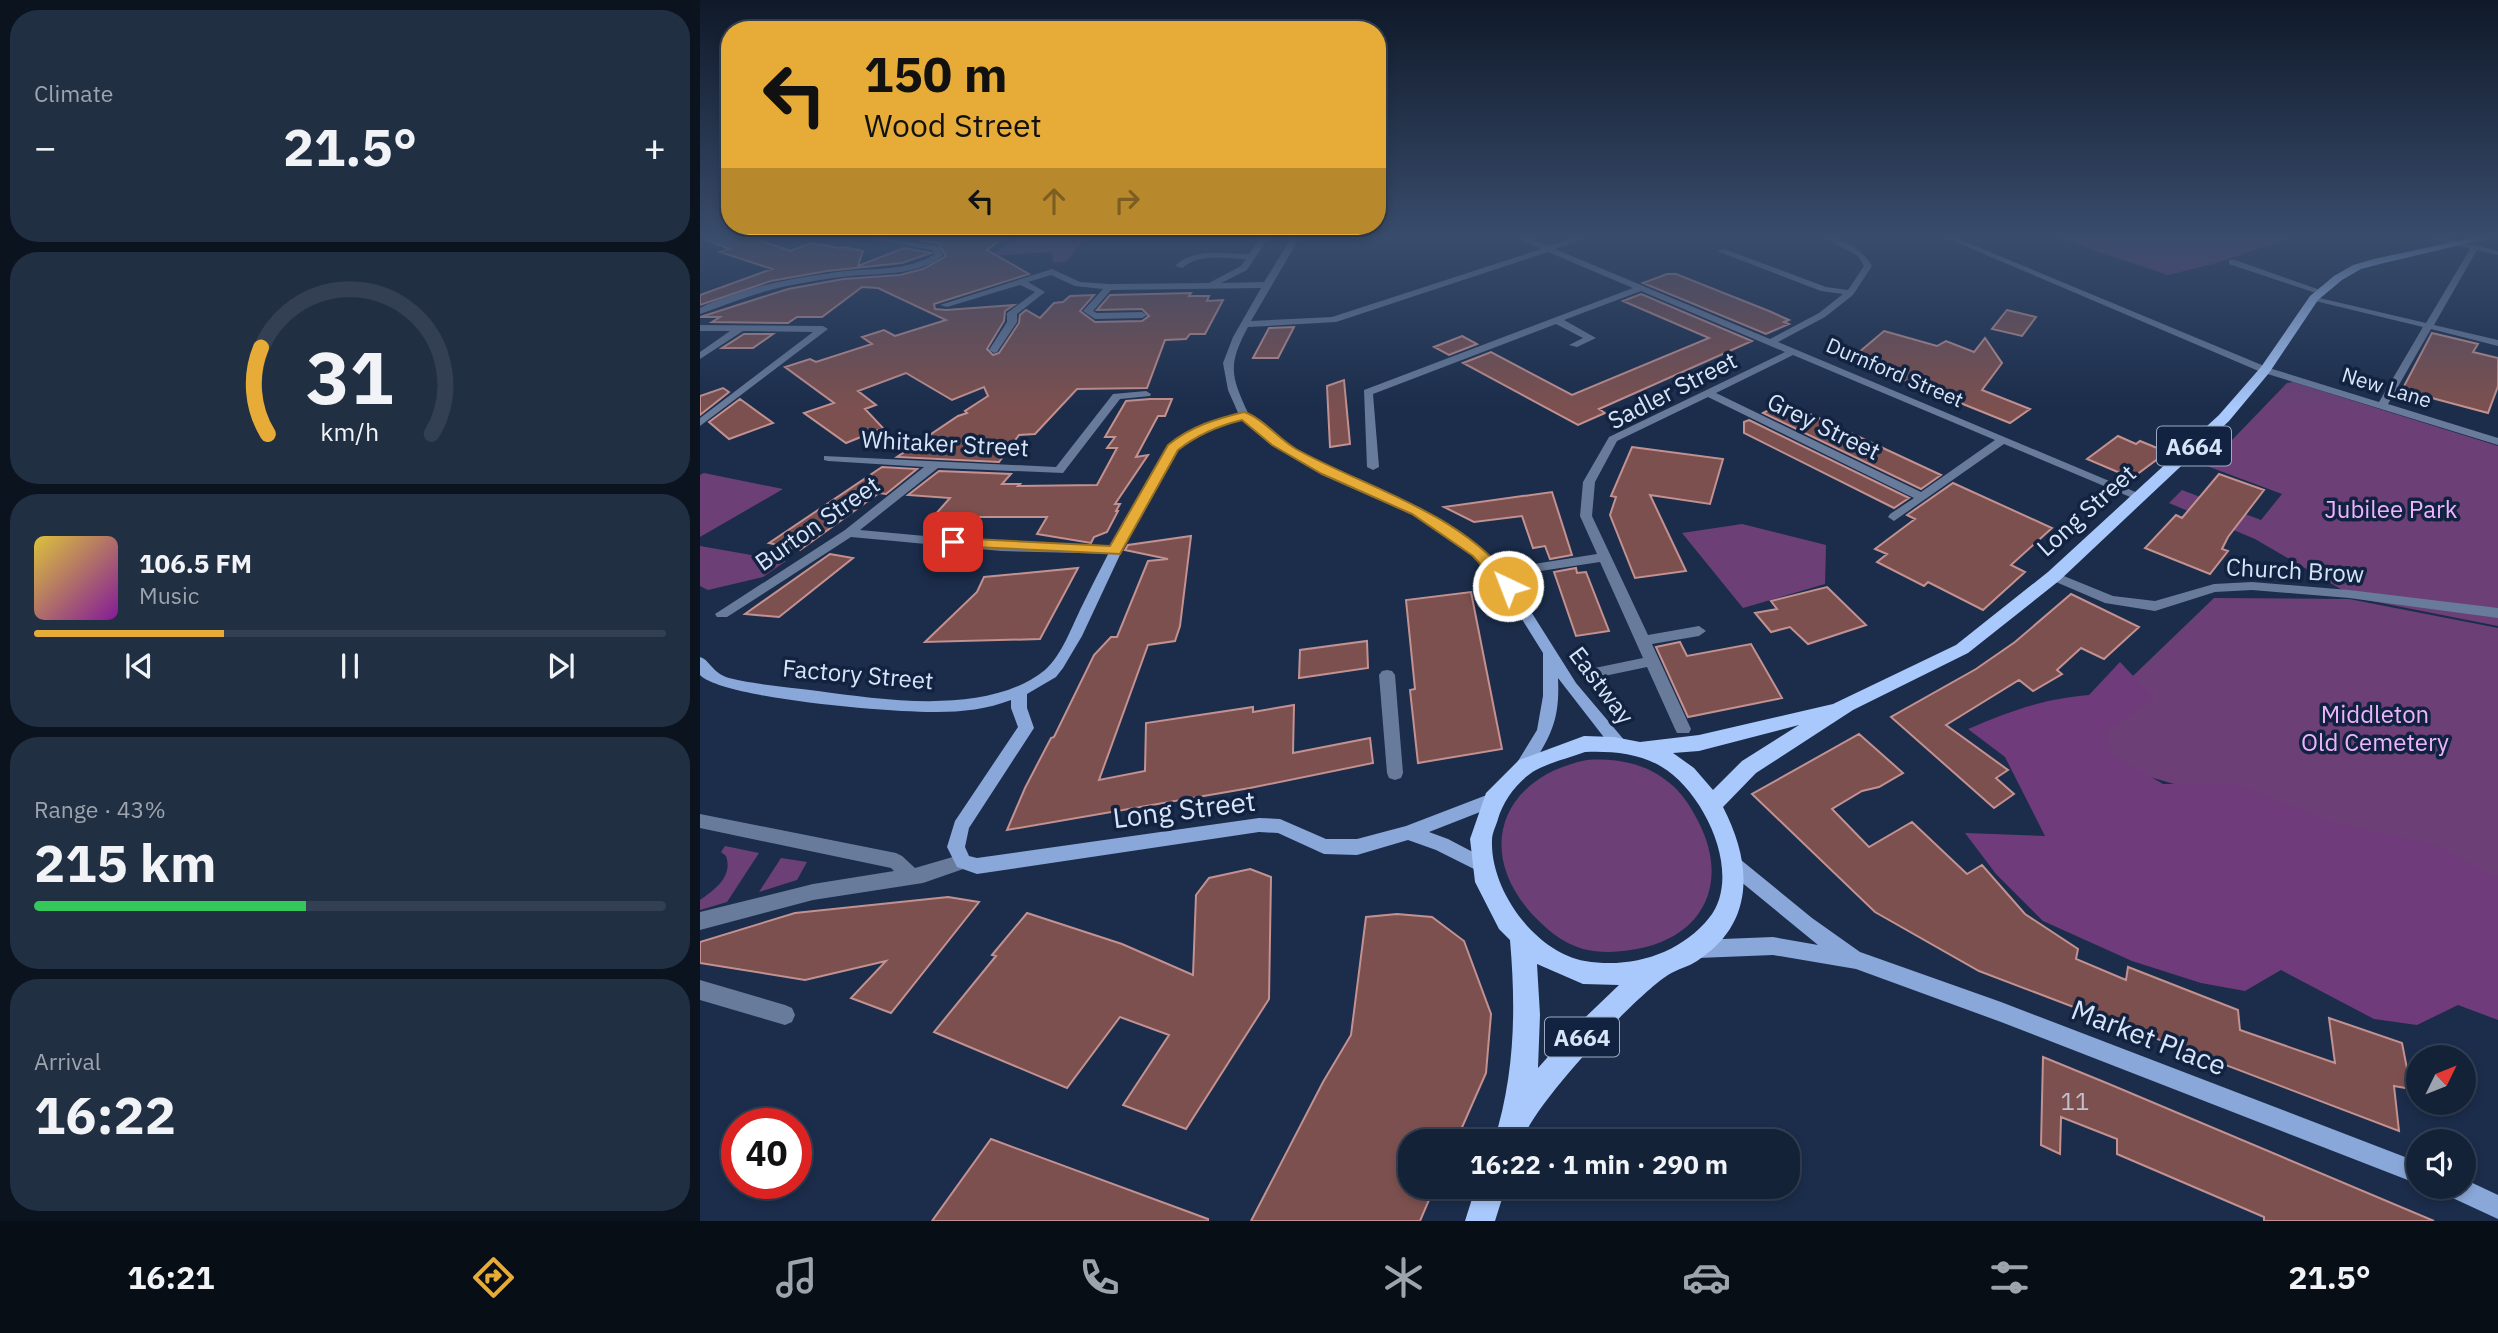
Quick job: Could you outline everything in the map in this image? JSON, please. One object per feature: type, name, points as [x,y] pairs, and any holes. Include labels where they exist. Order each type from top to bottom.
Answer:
[{"type":"main road","name":"Long Street","points":[[1712,806],[1745,771],[1846,705],[1962,649],[2054,576],[2224,418],[2265,370],[2317,295]]},
{"type":"main road","name":"Long Street","points":[[1629,747],[1699,743],[1846,705]]},
{"type":"main road","name":"A664","points":[[1584,744],[1629,747],[1662,758],[1681,769],[1699,786],[1712,806],[1724,828],[1735,866],[1735,889],[1730,909],[1718,930],[1698,949],[1659,967],[1628,975],[1600,975],[1574,970],[1550,960],[1522,938],[1502,915],[1489,891],[1482,865],[1481,828],[1492,800],[1504,783],[1523,766],[1562,748],[1584,744]]},
{"type":"main road","name":"A664","points":[[1512,1129],[1527,1052],[1529,992],[1522,938]]},
{"type":"main road","name":"A664","points":[[1513,1129],[1550,1073],[1586,1033],[1659,967]]},
{"type":"main road","points":[[1480,1221],[1487,1199]]},
{"type":"street","points":[[700,311],[750,294]]},
{"type":"street","points":[[944,305],[981,294]]},
{"type":"street","points":[[994,350],[1012,322],[1012,313],[1038,294]]},
{"type":"street","points":[[1103,294],[1088,311],[1095,316],[1142,315]]},
{"type":"street","points":[[1244,415],[1230,384],[1228,362],[1245,324],[1263,294]]},
{"type":"street","points":[[1245,324],[1333,320],[1412,294]]},
{"type":"street","points":[[1373,467],[1368,392],[1625,294]]},
{"type":"street","name":"Durnford Street","points":[[1655,294],[2138,496]]},
{"type":"street","points":[[1771,342],[1822,315],[1849,294]]},
{"type":"street","name":"New Lane","points":[[2084,294],[2265,370],[2497,438]]},
{"type":"street","points":[[2382,405],[2446,294]]},
{"type":"street","points":[[2317,295],[2498,343]]},
{"type":"street","points":[[1556,320],[1591,338],[1574,345]]},
{"type":"street","points":[[700,356],[743,327]]},
{"type":"street","points":[[700,328],[822,327],[821,332],[700,422]]},
{"type":"street","name":"Sadler Street","points":[[1682,730],[1586,516],[1589,482],[1613,439],[1794,352]]},
{"type":"street","name":"Grey Street","points":[[1708,393],[1922,497]]},
{"type":"street","name":"Whitaker Street","points":[[828,458],[1059,471],[1117,397],[1146,394]]},
{"type":"street","name":"Factory Street","points":[[700,662],[709,676],[739,685],[822,698],[901,706],[976,703],[1019,691],[1040,681],[1058,665],[1115,551],[1173,448],[1187,436],[1212,424],[1244,415]]},
{"type":"street","name":"Eastway","points":[[1244,415],[1276,443],[1326,471],[1417,511],[1478,552],[1508,586],[1549,654],[1582,701],[1629,747]]},
{"type":"street","points":[[1894,517],[2004,439]]},
{"type":"street","name":"Burton Street","points":[[722,614],[849,533],[934,465]]},
{"type":"street","points":[[849,533],[1001,547],[1115,551]]},
{"type":"street","points":[[1534,568],[1605,557]]},
{"type":"street","name":"Church Brow","points":[[2054,576],[2110,600],[2155,606],[2214,588],[2252,586],[2338,593],[2498,613]]},
{"type":"street","points":[[1643,641],[1699,631]]},
{"type":"street","name":"Eastway","points":[[1523,766],[1545,731],[1551,696],[1549,654]]},
{"type":"street","points":[[1590,674],[1652,661]]},
{"type":"street","points":[[1387,676],[1395,774]]},
{"type":"street","points":[[700,921],[813,892],[911,877],[963,862],[956,847],[961,826],[1026,728],[1019,708],[1019,691]]},
{"type":"street","name":"Long Street","points":[[963,862],[977,866],[1259,825],[1280,826],[1324,846],[1357,847],[1408,833],[1492,800]]},
{"type":"street","points":[[700,821],[897,861],[911,877]]},
{"type":"street","points":[[1408,833],[1442,844],[1482,865]]},
{"type":"street","name":"Market Place","points":[[1735,866],[1805,924],[1856,960]]},
{"type":"street","name":"Market Place","points":[[1698,949],[1773,946],[1856,960],[1989,1007],[2406,1167]]},
{"type":"street","points":[[700,990],[785,1015]]},
{"type":"street","points":[[2476,1197],[2498,1207]]},
{"type":"green space","name":"Jubilee Park","points":[[2293,382],[2498,446],[2498,626],[2356,598],[2255,539],[2169,503],[2182,490],[2261,520],[2282,494],[2207,466],[2287,383]]},
{"type":"green space","points":[[704,473],[783,489],[700,537],[700,475]]},
{"type":"green space","points":[[1742,524],[1826,545],[1825,584],[1743,608],[1682,533]]},
{"type":"green space","points":[[700,546],[786,561],[763,577],[708,590],[700,586]]},
{"type":"green space","name":"Middleton Old Cemetery","points":[[2214,598],[2349,599],[2498,628],[2498,911],[2216,796],[2056,750]]},
{"type":"green space","points":[[1587,760],[1629,763],[1658,775],[1682,795],[1699,823],[1707,843],[1711,882],[1706,900],[1684,929],[1646,947],[1599,952],[1583,949],[1561,939],[1531,913],[1513,888],[1504,863],[1502,840],[1506,818],[1518,798],[1536,781],[1559,768]]},
{"type":"green space","points":[[725,846],[759,853],[727,902],[700,910],[700,900],[717,887],[725,876],[728,863],[721,852]]},
{"type":"green space","points":[[781,858],[807,862],[797,880],[759,892]]},
{"type":"shaded area","points":[[2120,662],[2154,698],[2106,731],[2112,754],[2163,784],[2234,783],[2335,823],[2434,844],[2498,878],[2498,1020],[2458,1005],[2417,1025],[2374,1019],[2281,970],[2245,991],[2201,983],[2132,961],[2043,921],[1996,874],[1965,833],[2045,836],[2005,757],[1968,729],[2027,707],[2056,699],[2089,695]]},
{"type":"building","points":[[703,294],[733,294],[700,305],[700,295]]},
{"type":"building","points":[[772,294],[853,294],[822,317],[797,317],[788,323],[712,322],[720,317],[700,317]]},
{"type":"building","points":[[891,294],[966,294],[934,304],[935,309],[946,310],[1014,305],[1005,311],[1004,321],[987,349],[993,355],[999,353],[1019,323],[1020,315],[1026,310],[1040,318],[1054,303],[1063,302],[1070,296],[1094,295],[1080,311],[1095,322],[1142,321],[1149,316],[1142,309],[1097,310],[1110,295],[1190,294],[1189,296],[1209,296],[1207,301],[1223,300],[1205,334],[1190,334],[1186,339],[1165,340],[1147,388],[1077,389],[1035,434],[1019,435],[999,462],[897,457],[958,416],[967,413],[965,411],[988,396],[984,387],[952,400],[906,373],[858,391],[876,405],[865,409],[883,428],[846,443],[804,413],[834,403],[785,367],[810,359],[816,362],[872,344],[862,337],[884,330],[895,336],[946,320]]},
{"type":"building","points":[[1641,294],[1752,341],[1599,409],[1605,413],[1578,425],[1463,363],[1491,352],[1572,395],[1709,338],[1623,301]]},
{"type":"building","points":[[1669,294],[1726,294],[1789,320],[1784,322],[1789,324],[1766,334]]},
{"type":"building","points":[[2007,310],[2036,317],[2022,336],[1992,329]]},
{"type":"building","points":[[1294,327],[1278,358],[1253,358],[1269,328]]},
{"type":"building","points":[[1884,331],[1937,346],[1946,341],[1974,352],[1985,338],[2002,363],[1982,390],[2030,409],[2010,423],[1851,359]]},
{"type":"building","points":[[2432,333],[2478,344],[2473,352],[2498,358],[2498,386],[2488,413],[2402,390]]},
{"type":"building","points":[[744,334],[773,334],[753,348],[722,348]]},
{"type":"building","points":[[1462,336],[1477,344],[1449,355],[1434,347]]},
{"type":"building","points":[[1344,380],[1350,444],[1330,447],[1327,386]]},
{"type":"building","points":[[723,388],[729,392],[700,415],[700,396]]},
{"type":"building","points":[[740,399],[773,423],[729,439],[709,422]]},
{"type":"building","points":[[1172,399],[1165,416],[1158,416],[1136,457],[1148,455],[1115,504],[1120,504],[1107,532],[1094,537],[1091,543],[1037,534],[1047,517],[933,517],[950,498],[908,495],[939,471],[1011,474],[1002,484],[1020,484],[1018,486],[1097,485],[1117,448],[1107,448],[1115,437],[1105,437],[1126,401]]},
{"type":"building","points":[[1784,402],[1941,475],[1921,489],[1763,413]]},
{"type":"building","points":[[1749,420],[1909,498],[1894,508],[1744,433],[1744,422]]},
{"type":"building","points":[[2118,436],[2167,452],[2132,478],[2087,459]]},
{"type":"building","points":[[1632,447],[1723,459],[1710,504],[1650,495],[1686,571],[1635,578],[1610,515],[1616,497],[1611,496]]},
{"type":"building","points":[[882,467],[917,469],[886,494],[879,493],[800,550],[769,543]]},
{"type":"building","points":[[2219,474],[2264,490],[2228,537],[2222,549],[2228,551],[2210,574],[2145,548],[2176,515],[2182,518]]},
{"type":"building","points":[[1953,483],[2052,528],[2011,565],[2025,572],[1983,610],[1928,582],[1924,586],[1877,562],[1887,554],[1875,549],[1915,519],[1907,515]]},
{"type":"building","points":[[1552,492],[1572,555],[1550,559],[1545,546],[1533,548],[1522,516],[1474,522],[1444,507]]},
{"type":"building","points":[[1191,536],[1180,626],[1175,641],[1148,645],[1099,780],[1145,771],[1146,723],[1253,707],[1253,712],[1294,705],[1293,753],[1370,738],[1373,763],[1250,788],[1007,830],[1025,788],[1051,738],[1054,737],[1094,655],[1111,637],[1117,637],[1148,561],[1168,559],[1125,550],[1128,545]]},
{"type":"building","points":[[830,554],[853,558],[779,617],[745,614]]},
{"type":"building","points":[[1078,568],[1040,639],[925,642],[977,592],[984,577]]},
{"type":"building","points":[[1576,568],[1577,573],[1586,572],[1609,631],[1576,636],[1554,572]]},
{"type":"building","points":[[1827,587],[1866,625],[1808,644],[1790,627],[1771,632],[1755,613],[1777,609],[1771,601]]},
{"type":"building","points":[[1471,592],[1502,749],[1418,763],[1410,690],[1415,689],[1406,600]]},
{"type":"building","points":[[2071,594],[2139,627],[2104,659],[2081,648],[2057,670],[2062,674],[2033,691],[2019,680],[1946,725],[2008,770],[1996,778],[2014,794],[1994,808],[1891,717],[1976,669],[2015,642]]},
{"type":"building","points":[[1367,641],[1368,668],[1299,678],[1300,650]]},
{"type":"building","points":[[1680,642],[1687,656],[1751,644],[1782,698],[1688,717],[1656,647]]},
{"type":"building","points":[[1859,734],[1903,773],[1879,787],[1862,791],[1832,809],[1869,847],[1912,822],[1967,874],[1982,865],[2025,914],[2078,949],[2076,959],[2126,980],[2128,967],[2238,1010],[2240,1030],[2335,1063],[2329,1018],[2402,1043],[2406,1063],[2406,1088],[2394,1086],[2399,1131],[1979,971],[1875,912],[1752,794]]},
{"type":"building","points":[[1250,869],[1271,877],[1269,999],[1186,1129],[1123,1105],[1169,1035],[1120,1017],[1067,1088],[934,1032],[1027,913],[1122,944],[1193,975],[1196,895],[1209,878]]},
{"type":"building","points":[[948,897],[979,902],[891,1013],[851,998],[886,961],[805,980],[700,963],[700,942],[795,913]]},
{"type":"building","points":[[1397,914],[1432,917],[1464,941],[1491,1014],[1486,1073],[1461,1129],[1398,1129],[1398,1199],[1429,1199],[1420,1221],[1251,1221],[1323,1082],[1351,1035],[1366,917]]},
{"type":"building","points":[[2043,1057],[2434,1221],[2264,1221],[2264,1217],[2117,1154],[2117,1139],[2061,1117],[2060,1154],[2041,1145]]},
{"type":"building","points":[[991,1139],[1208,1219],[1208,1221],[932,1221]]},
{"type":"route","points":[[953,542],[1001,547],[1115,551],[1173,448],[1187,436],[1212,424],[1244,415],[1276,443],[1326,471],[1417,511],[1478,552],[1508,586]]}]
